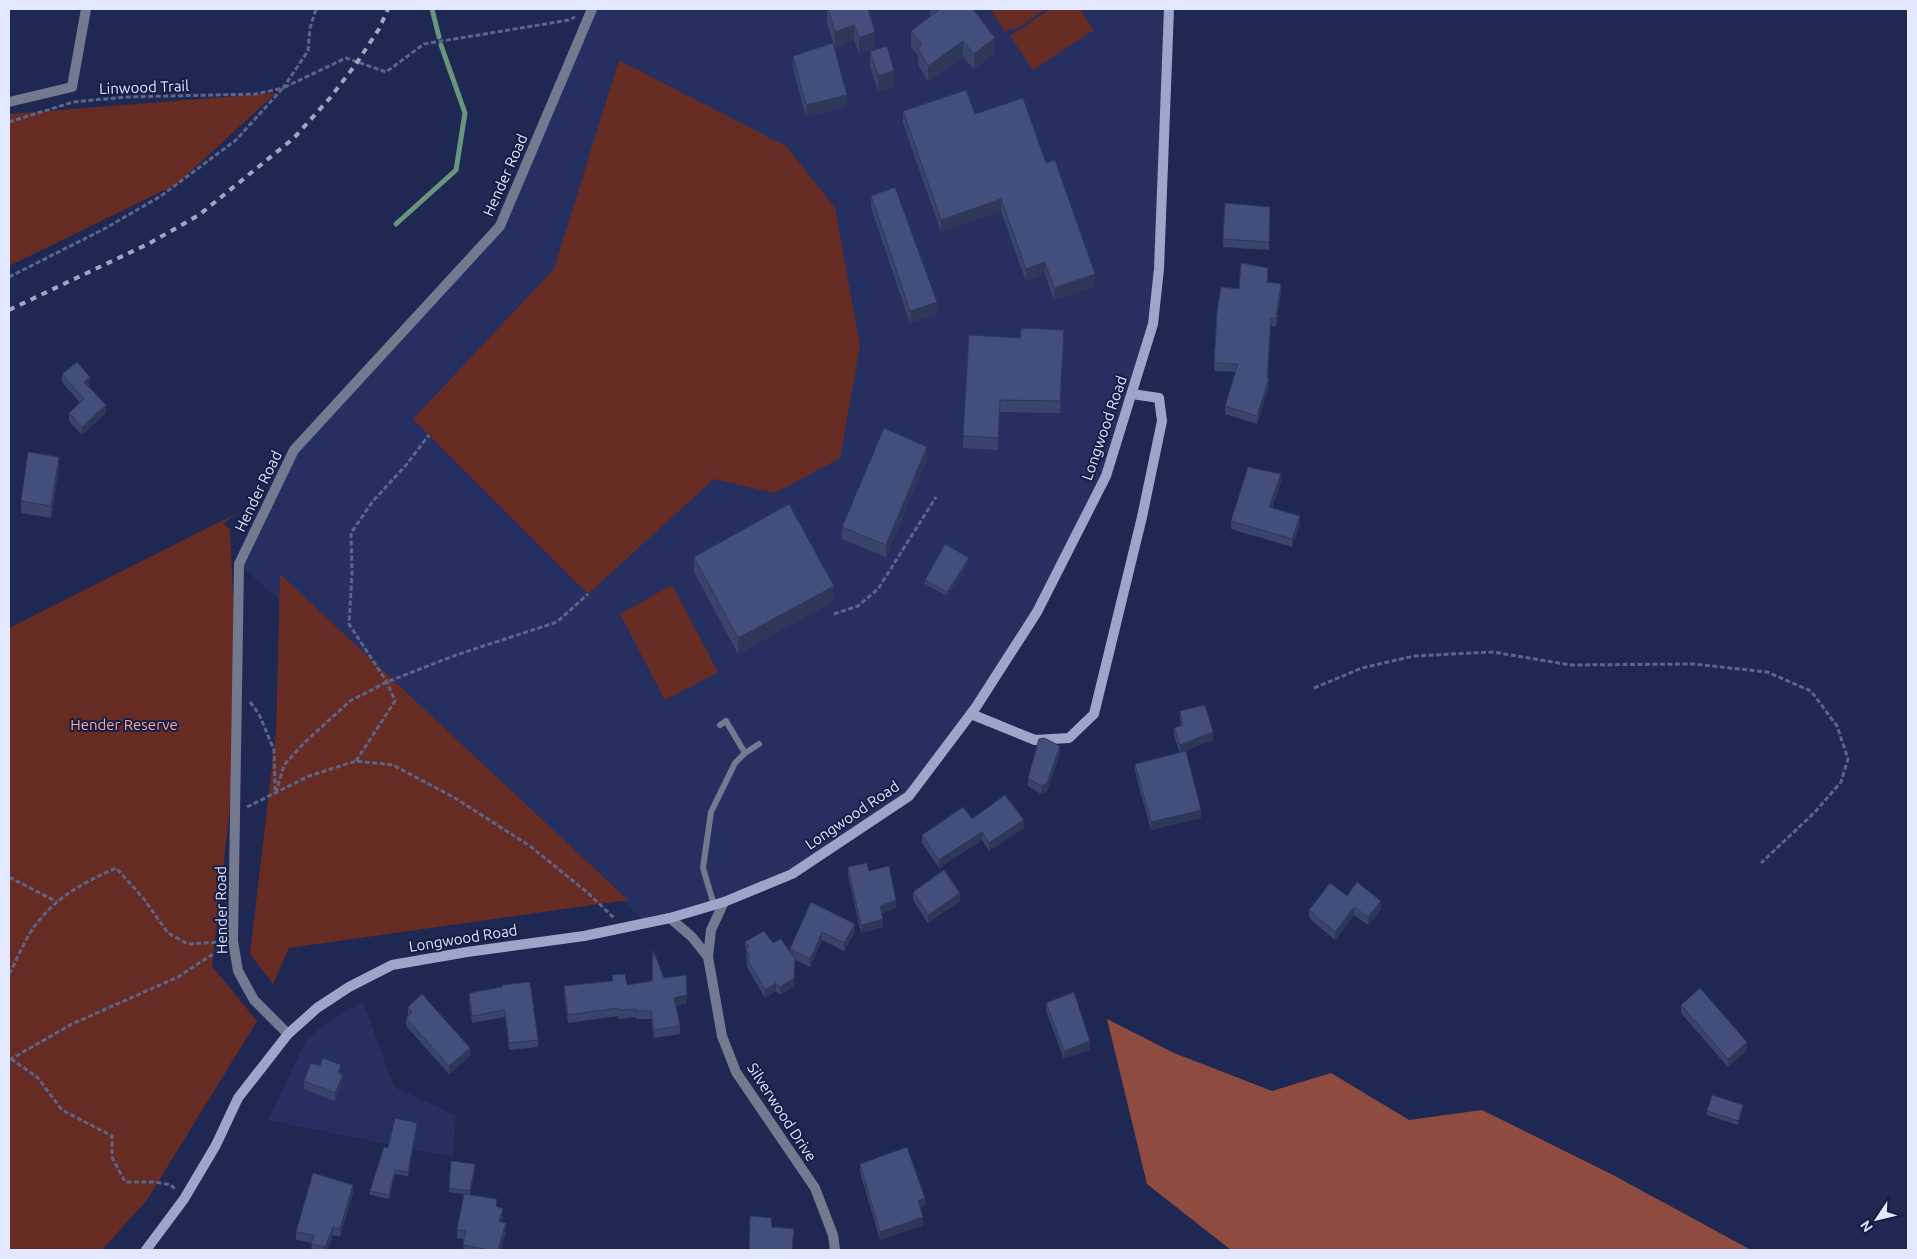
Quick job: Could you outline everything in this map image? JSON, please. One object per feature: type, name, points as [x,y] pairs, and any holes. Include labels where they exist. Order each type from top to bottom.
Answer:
[{"type":"street","points":[[9,102],[72,87],[86,9]]},
{"type":"street","name":"Hender Road","points":[[288,1034],[254,1000],[238,971],[233,941],[239,564],[294,450],[500,226],[592,9]]},
{"type":"street","name":"Longwood Road","points":[[146,1250],[184,1199],[216,1145],[238,1098],[288,1034],[317,1008],[349,987],[392,964],[584,936],[670,918],[719,904],[792,874],[909,796],[971,714],[1037,612],[1102,485],[1153,324],[1159,269],[1169,9]]},
{"type":"street","points":[[971,714],[1035,740],[1069,738],[1094,714],[1162,421],[1159,398],[1132,394]]},
{"type":"street","name":"Silverwood Drive","points":[[719,904],[711,930],[708,956],[722,1036],[736,1072],[815,1188],[833,1235],[835,1250]]},
{"type":"street","points":[[670,918],[692,937],[708,956]]},
{"type":"lane","points":[[720,725],[726,721],[745,753]]},
{"type":"lane","points":[[719,904],[703,868],[711,812],[735,763],[745,753],[759,744]]},
{"type":"path","points":[[9,277],[104,229],[161,196],[236,140],[283,88],[308,51],[310,28],[316,9]]},
{"type":"path","points":[[283,88],[346,58],[386,72],[424,44],[569,20],[592,9]]},
{"type":"path","name":"Linwood Trail","points":[[9,122],[73,102],[126,97],[256,94],[283,88]]},
{"type":"path","points":[[356,761],[395,701],[387,682],[350,624],[351,533],[373,501],[407,464],[428,435]]},
{"type":"path","points":[[834,614],[858,606],[878,589],[936,497]]},
{"type":"path","points":[[276,793],[284,765],[305,742],[350,701],[387,682],[456,654],[557,622],[588,594]]},
{"type":"path","points":[[1314,688],[1362,668],[1414,656],[1493,652],[1571,665],[1694,664],[1767,672],[1811,690],[1837,726],[1848,759],[1841,782],[1815,812],[1761,863]]},
{"type":"path","points":[[237,686],[259,714],[274,750],[276,793]]},
{"type":"path","points":[[235,813],[309,776],[356,761],[393,765],[455,798],[530,846],[588,893],[625,928]]},
{"type":"path","points":[[9,974],[36,924],[57,902],[81,884],[116,868],[144,899],[168,933],[188,944],[233,941]]},
{"type":"path","points":[[9,877],[57,902]]},
{"type":"path","points":[[184,1199],[171,1184],[125,1182],[112,1157],[112,1136],[62,1110],[37,1077],[10,1059],[72,1024],[178,977],[233,941]]},
{"type":"shaded area","points":[[592,9],[1169,9],[1153,324],[1106,476],[1037,612],[909,796],[792,874],[647,923],[239,564],[294,450],[500,226]]},
{"type":"shaded area","points":[[363,1001],[394,1087],[456,1116],[453,1157],[268,1120],[306,1040],[324,1025]]},
{"type":"shaded area","points":[[1107,1019],[1174,1053],[1272,1091],[1331,1073],[1409,1120],[1482,1110],[1613,1175],[1751,1250],[1231,1250],[1147,1184]]},
{"type":"green space","points":[[990,9],[1046,9],[1014,30],[1012,28],[1005,32]]},
{"type":"green space","points":[[1050,9],[1080,9],[1094,30],[1033,70],[1010,36]]},
{"type":"green space","points":[[619,60],[787,147],[835,208],[860,346],[840,458],[775,493],[714,479],[588,594],[413,419],[554,269]]},
{"type":"green space","points":[[276,93],[177,184],[9,266],[9,114]]},
{"type":"green space","name":"Hender Reserve","points":[[235,514],[223,524],[230,529],[239,729],[212,966],[257,1021],[147,1200],[102,1250],[9,1250],[9,628]]},
{"type":"green space","points":[[280,574],[628,900],[289,948],[273,984],[250,954],[276,732]]},
{"type":"green space","points":[[672,585],[718,672],[665,700],[620,614]]},
{"type":"building","points":[[828,9],[868,9],[875,32],[859,38],[854,25],[835,32]]},
{"type":"building","points":[[938,9],[973,9],[995,38],[974,54],[963,41],[928,66],[918,49],[922,44],[911,31]]},
{"type":"building","points":[[833,43],[847,95],[806,105],[793,56]]},
{"type":"building","points":[[887,46],[894,71],[878,76],[870,51]]},
{"type":"building","points":[[966,90],[975,114],[1023,98],[1046,163],[1055,160],[1095,274],[1054,288],[1045,262],[1026,269],[1001,199],[941,220],[903,111]]},
{"type":"building","points":[[895,187],[937,302],[910,311],[871,196]]},
{"type":"building","points":[[1225,203],[1270,207],[1269,242],[1223,239]]},
{"type":"building","points":[[1241,263],[1268,268],[1267,282],[1281,284],[1276,318],[1271,318],[1267,378],[1269,378],[1257,416],[1225,406],[1238,364],[1214,363],[1217,312],[1221,287],[1239,289]]},
{"type":"building","points":[[1021,328],[1064,330],[1060,401],[1000,400],[998,438],[963,436],[969,335],[1020,338]]},
{"type":"building","points":[[77,362],[90,377],[84,382],[106,405],[82,427],[69,413],[84,399],[62,374]]},
{"type":"building","points":[[884,428],[927,447],[886,545],[842,527]]},
{"type":"building","points":[[28,452],[59,457],[51,506],[21,501]]},
{"type":"building","points":[[1248,467],[1281,474],[1269,507],[1300,516],[1292,539],[1231,521]]},
{"type":"building","points":[[789,504],[834,586],[738,638],[694,557]]},
{"type":"building","points":[[945,544],[969,558],[947,592],[925,580]]},
{"type":"building","points":[[1205,705],[1213,732],[1180,745],[1174,728],[1183,725],[1180,711]]},
{"type":"building","points":[[1044,738],[1060,746],[1047,783],[1041,786],[1028,778],[1039,739]]},
{"type":"building","points":[[1186,751],[1201,810],[1151,822],[1135,764]]},
{"type":"building","points":[[1005,795],[1024,820],[989,843],[982,832],[939,860],[922,835],[963,807],[972,819]]},
{"type":"building","points":[[867,863],[869,871],[889,866],[896,900],[880,906],[883,919],[861,925],[848,867]]},
{"type":"building","points":[[944,870],[960,893],[928,915],[913,892]]},
{"type":"building","points":[[1357,882],[1381,901],[1368,917],[1354,907],[1335,932],[1309,910],[1330,883],[1347,896]]},
{"type":"building","points":[[811,902],[855,924],[844,943],[822,932],[810,959],[790,949]]},
{"type":"building","points":[[764,931],[773,943],[781,939],[795,959],[794,978],[780,987],[776,983],[765,990],[747,959],[749,956],[746,949],[749,947],[745,942]]},
{"type":"building","points":[[653,950],[664,978],[686,975],[687,995],[674,998],[680,1026],[654,1030],[651,1011],[636,1011],[636,1009],[619,1010],[618,1008],[568,1015],[564,986],[613,981],[612,975],[625,974],[627,985],[652,981]]},
{"type":"building","points":[[530,982],[538,1040],[509,1043],[505,1010],[472,1016],[469,993],[502,987],[502,985]]},
{"type":"building","points":[[1700,988],[1747,1042],[1728,1059],[1681,1005]]},
{"type":"building","points":[[1074,992],[1090,1041],[1064,1051],[1046,1003]]},
{"type":"building","points":[[422,994],[470,1048],[449,1066],[406,1018],[412,1013],[408,1007]]},
{"type":"building","points":[[323,1058],[341,1065],[338,1073],[343,1075],[335,1093],[304,1081],[311,1063],[320,1066]]},
{"type":"building","points":[[1712,1095],[1743,1105],[1738,1121],[1707,1111]]},
{"type":"building","points":[[395,1118],[417,1123],[408,1172],[395,1170],[389,1195],[370,1191],[384,1147],[388,1148]]},
{"type":"building","points":[[907,1147],[925,1198],[918,1201],[923,1217],[880,1232],[860,1164]]},
{"type":"building","points":[[451,1161],[475,1164],[470,1191],[449,1188]]},
{"type":"building","points":[[313,1173],[353,1185],[340,1229],[333,1227],[325,1247],[311,1244],[314,1235],[296,1232]]},
{"type":"building","points":[[464,1194],[497,1199],[496,1206],[503,1209],[499,1221],[506,1223],[498,1250],[463,1245],[466,1231],[457,1230]]},
{"type":"building","points":[[750,1216],[771,1218],[772,1227],[794,1229],[792,1250],[749,1250]]},
{"type":"waterway","points":[[432,9],[439,37]]},
{"type":"waterway","points":[[396,224],[456,170],[465,113],[441,45]]},
{"type":"railway","points":[[9,310],[150,243],[199,215],[294,138],[330,98],[356,64],[379,29],[388,9]]}]
